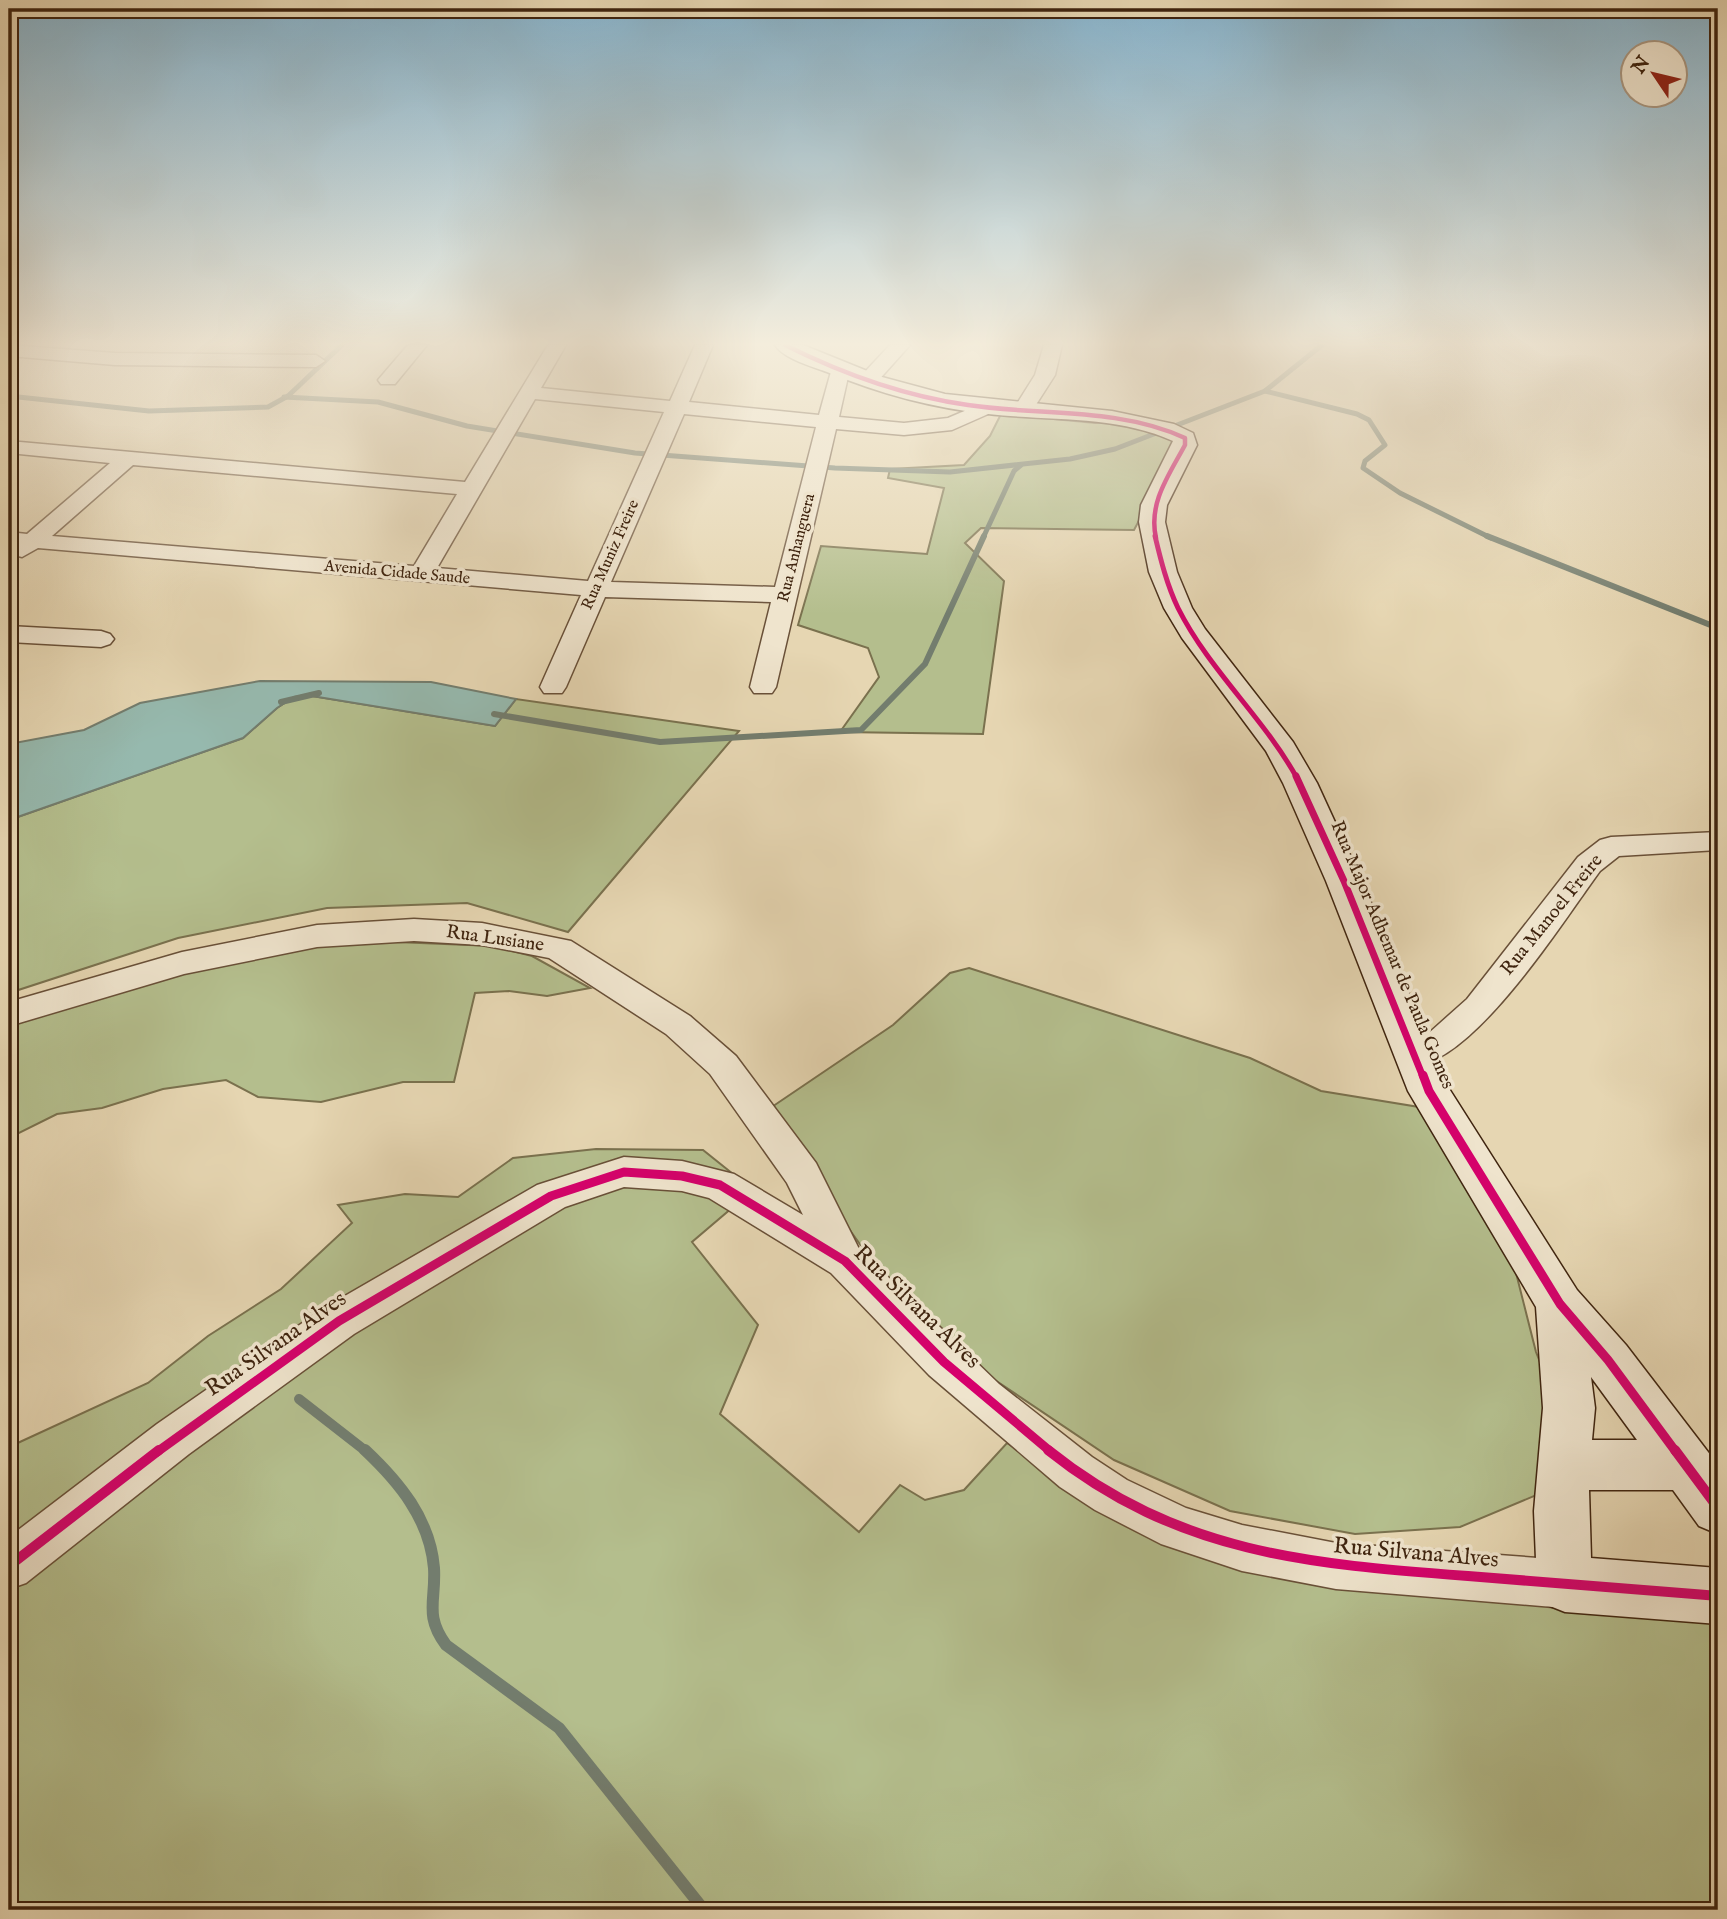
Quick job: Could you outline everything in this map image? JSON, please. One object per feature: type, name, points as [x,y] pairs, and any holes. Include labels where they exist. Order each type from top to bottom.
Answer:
[{"type":"street","points":[[420,576],[504,435]]},
{"type":"street","name":"Rua Muniz Freire","points":[[553,687],[665,435]]},
{"type":"street","name":"Rua Anhanguera","points":[[763,687],[825,435]]},
{"type":"street","name":"Rua Major Adhemar de Paula Gomes","points":[[1180,435],[1186,443],[1154,505],[1152,522],[1163,572],[1192,632],[1249,705],[1300,783],[1429,1091],[1560,1304],[1608,1360],[1718,1508]]},
{"type":"street","points":[[9,447],[472,489]]},
{"type":"street","points":[[9,560],[21,540],[128,458]]},
{"type":"street","name":"Avenida Cidade Saude","points":[[21,540],[597,589],[786,595]]},
{"type":"street","points":[[9,634],[100,639]]},
{"type":"street","name":"Rua Manoel Freire","points":[[1416,1055],[1442,1041],[1479,1008],[1589,864],[1603,851],[1623,845],[1718,841]]},
{"type":"street","name":"Rua Lusiane","points":[[9,1014],[182,963],[317,936],[414,930],[482,934],[559,949],[678,1026],[723,1065],[802,1174],[845,1261]]},
{"type":"street","name":"Rua Silvana Alves","points":[[9,1566],[173,1439],[339,1321],[551,1196],[624,1172],[682,1176],[720,1185],[845,1261],[944,1362],[1076,1472],[1111,1495],[1178,1528],[1242,1548],[1336,1566],[1718,1596]]},
{"type":"street","name":"Rua Major Adhemar de Paula Gomes","points":[[1560,1304],[1569,1408],[1561,1511],[1565,1584]]},
{"type":"street","points":[[1566,1465],[1686,1465]]},
{"type":"green space","points":[[1160,435],[1182,440],[1134,530],[981,528],[965,543],[1004,581],[983,734],[840,732],[879,677],[868,648],[798,625],[821,546],[927,554],[944,488],[888,478],[890,469],[964,465],[990,436]]},
{"type":"green space","points":[[306,695],[495,726],[516,699],[739,731],[568,932],[467,903],[327,908],[178,938],[9,993],[9,820],[243,738],[277,708],[294,697]]},
{"type":"green space","points":[[347,940],[493,946],[532,956],[590,988],[547,996],[509,991],[475,993],[454,1082],[403,1082],[321,1102],[258,1097],[226,1080],[163,1089],[102,1108],[57,1114],[9,1138],[9,1024],[192,969]]},
{"type":"green space","points":[[969,968],[1250,1058],[1321,1091],[1431,1109],[1515,1269],[1536,1352],[1569,1435],[1546,1491],[1460,1527],[1355,1534],[1230,1511],[1114,1460],[980,1370],[884,1278],[817,1184],[760,1115],[893,1025],[950,973]]},
{"type":"green space","points":[[596,1149],[703,1150],[753,1190],[692,1242],[758,1325],[720,1414],[859,1532],[900,1485],[925,1500],[964,1490],[1007,1443],[1114,1511],[1432,1591],[1718,1606],[1718,1910],[9,1910],[9,1447],[148,1383],[208,1336],[281,1289],[352,1223],[338,1205],[405,1194],[458,1197],[513,1158]]},
{"type":"water","points":[[260,681],[431,682],[516,699],[495,726],[306,695],[294,697],[243,738],[9,820],[9,744],[84,730],[140,703]]},
{"type":"waterway","points":[[520,435],[635,453],[835,468],[950,472],[1070,459],[1115,449],[1152,435]]},
{"type":"waterway","points":[[1378,435],[1385,445],[1365,461],[1363,468],[1400,493],[1491,538]]},
{"type":"waterway","points":[[983,538],[1014,471],[1021,465]]},
{"type":"waterway","points":[[494,714],[660,742],[861,730],[925,664],[984,536]]},
{"type":"waterway","points":[[1487,536],[1718,628]]},
{"type":"waterway","points":[[281,702],[319,693]]},
{"type":"waterway","points":[[299,1399],[367,1452]]},
{"type":"waterway","points":[[367,1452],[401,1488],[426,1533],[434,1568],[433,1616],[446,1645],[559,1728],[704,1910]]},
{"type":"cycle path","points":[[1178,435],[1185,438],[1185,445],[1154,505],[1152,522],[1163,572],[1178,608],[1192,632],[1281,749],[1300,783],[1344,881],[1429,1091],[1560,1304],[1608,1360],[1718,1508]]},
{"type":"cycle path","points":[[9,1566],[173,1439],[339,1321],[551,1196],[624,1172],[682,1176],[720,1185],[845,1261],[944,1362],[1076,1472],[1111,1495],[1178,1528],[1242,1548],[1336,1566],[1718,1596]]}]
